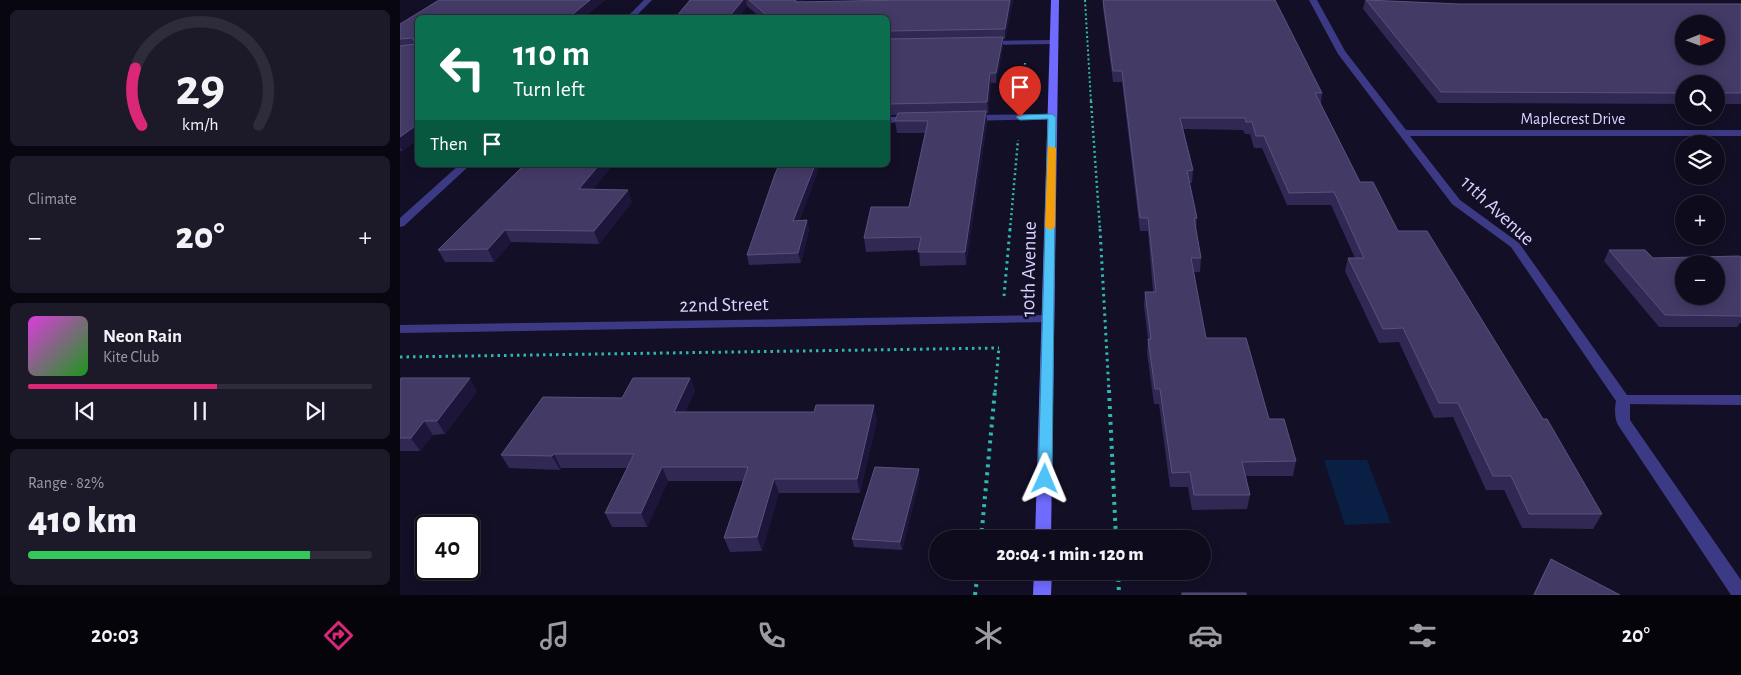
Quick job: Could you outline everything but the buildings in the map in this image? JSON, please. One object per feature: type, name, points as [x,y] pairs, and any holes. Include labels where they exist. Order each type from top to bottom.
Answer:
[{"type":"street","points":[[632,15],[648,0]]},
{"type":"street","name":"10th Avenue","points":[[1043,530],[1054,0]]},
{"type":"street","name":"11th Avenue","points":[[1313,0],[1341,52],[1405,133],[1456,202],[1514,245],[1624,400]]},
{"type":"street","points":[[980,44],[1052,42]]},
{"type":"street","points":[[964,118],[1052,117]]},
{"type":"street","points":[[890,120],[926,119]]},
{"type":"street","name":"Maplecrest Drive","points":[[1405,133],[1741,133]]},
{"type":"street","points":[[400,224],[463,167]]},
{"type":"street","name":"22nd Street","points":[[400,329],[1048,319]]},
{"type":"street","points":[[1737,589],[1623,421],[1624,400],[1741,400]]},
{"type":"street","points":[[1042,580],[1042,595]]},
{"type":"path","points":[[1085,0],[1106,331],[1116,530]]},
{"type":"path","points":[[1004,299],[1027,43]]},
{"type":"path","points":[[400,357],[999,348],[982,530]]},
{"type":"path","points":[[975,595],[977,580]]},
{"type":"path","points":[[1118,580],[1119,595]]},
{"type":"water","points":[[1324,460],[1367,460],[1391,523],[1345,525]]},
{"type":"slow traffic","points":[[1050,227],[1051,148]]},
{"type":"route","points":[[1020,117],[1052,117],[1045,479]]}]
